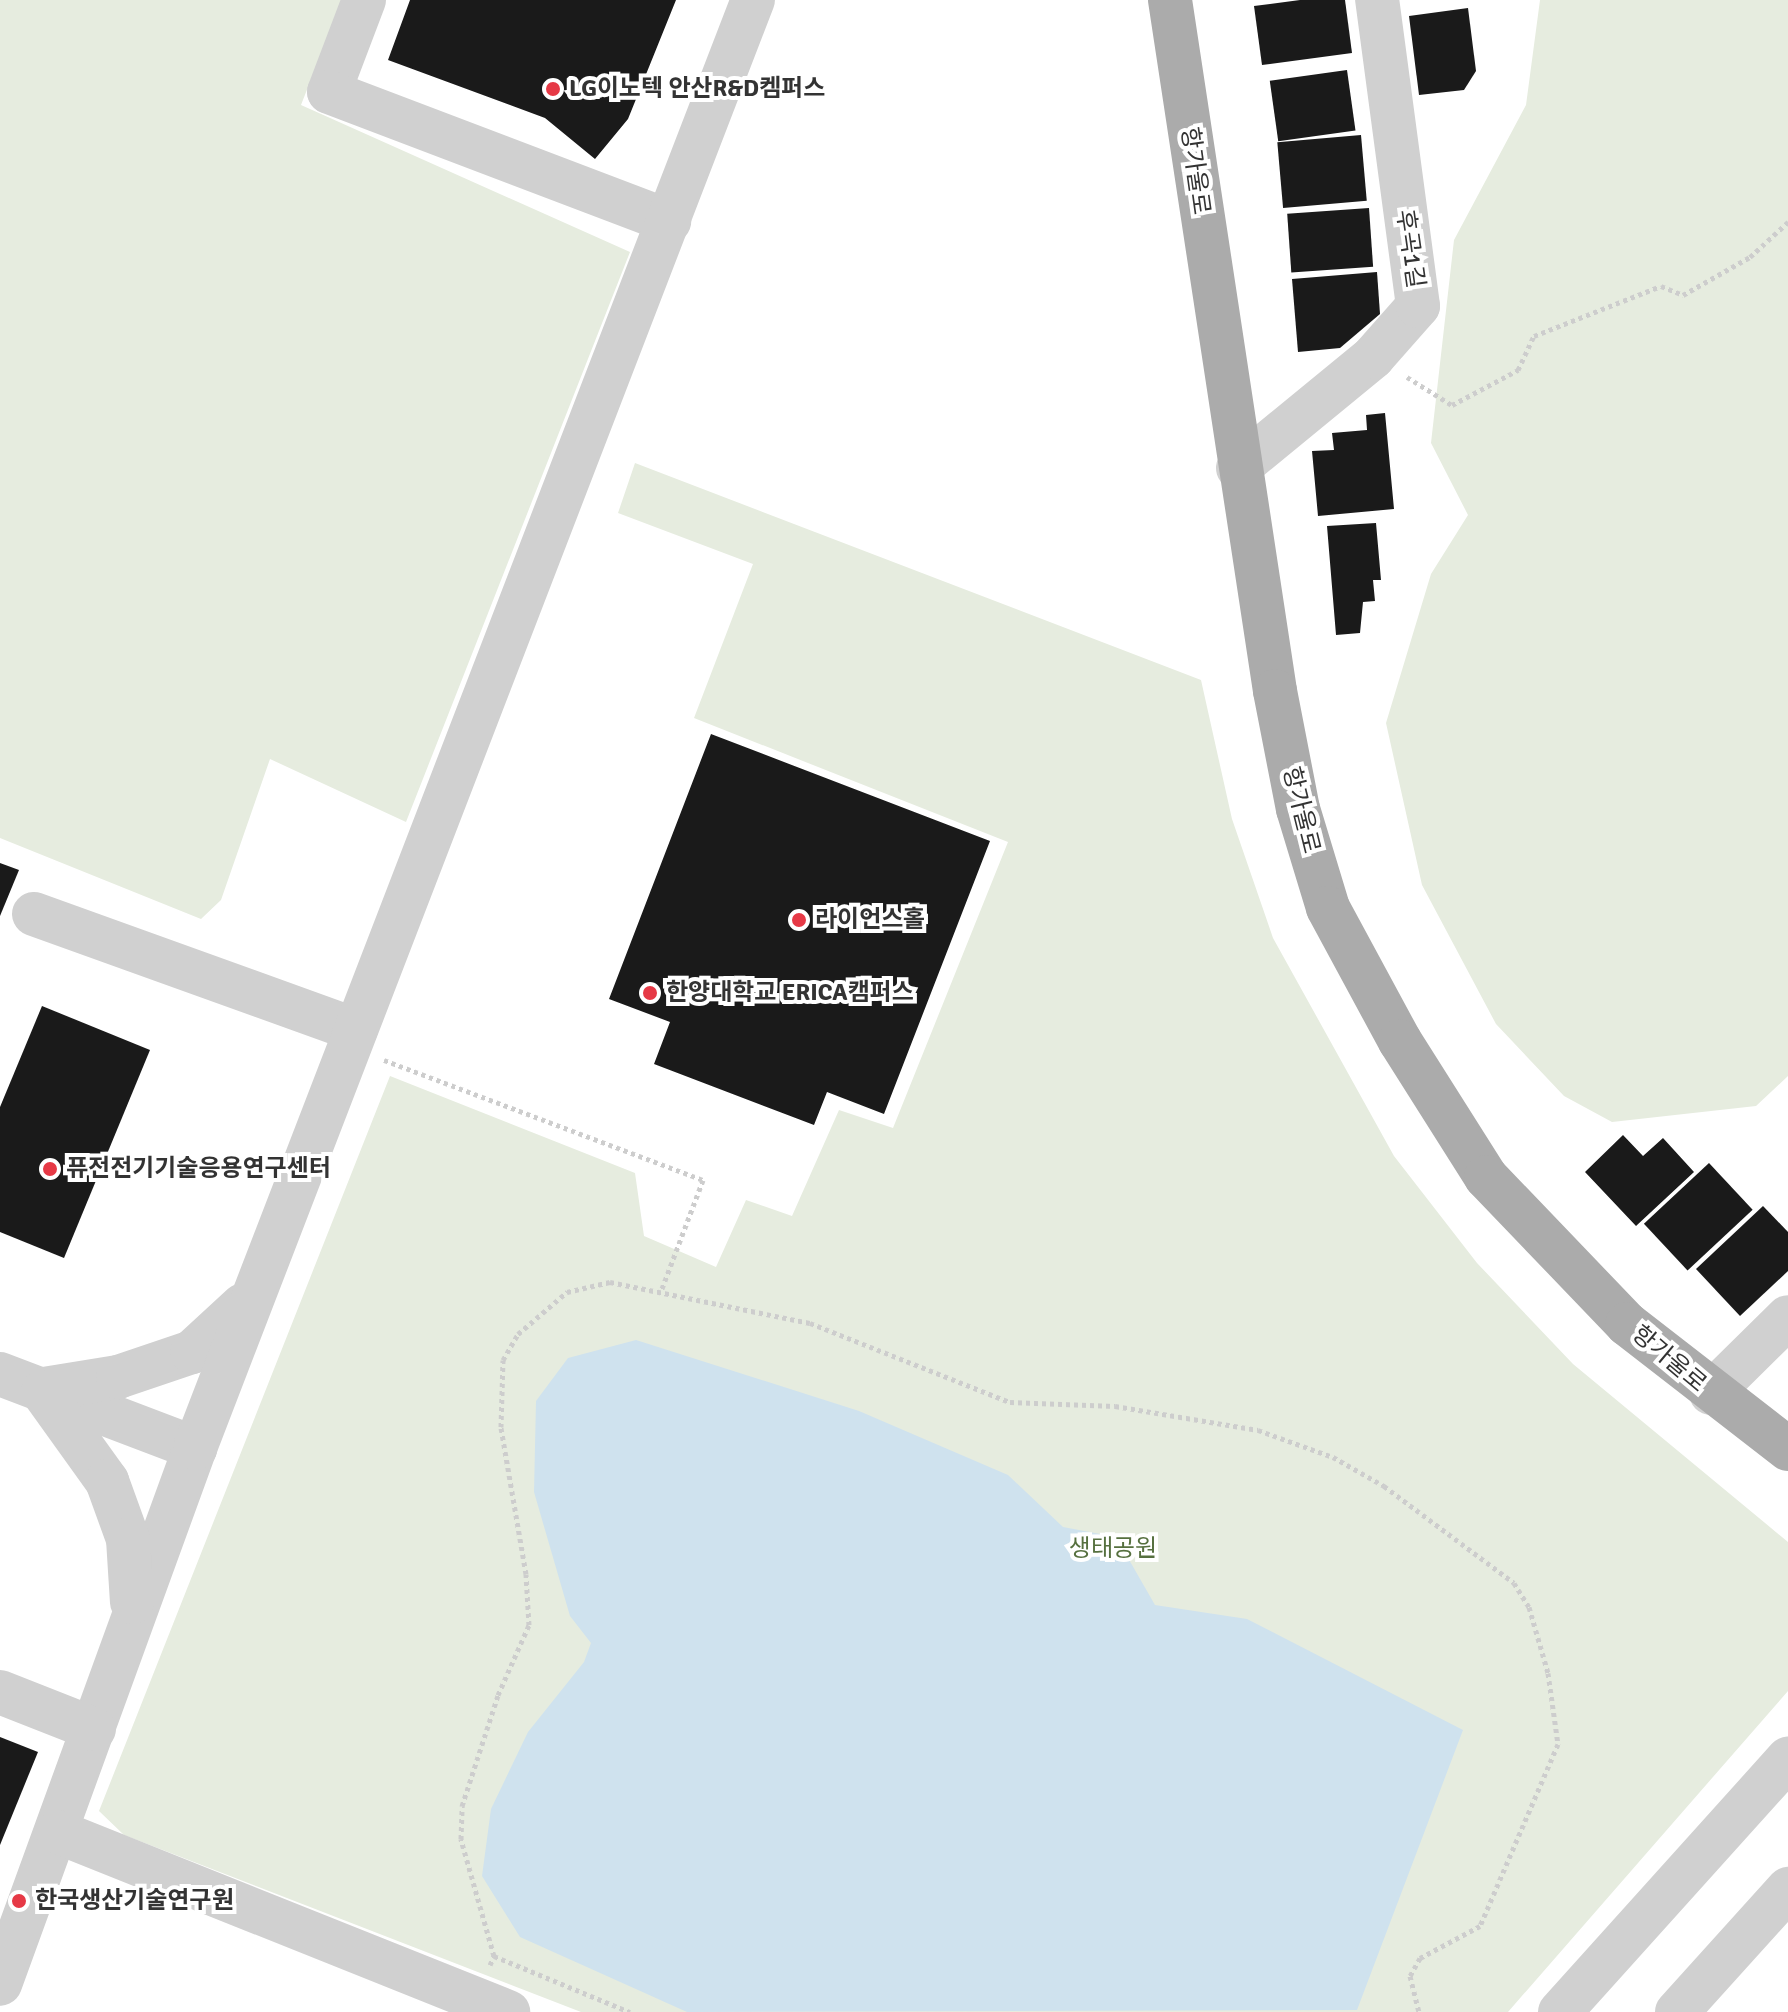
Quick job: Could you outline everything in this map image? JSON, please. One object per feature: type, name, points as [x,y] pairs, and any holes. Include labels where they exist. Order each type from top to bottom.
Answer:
[{"type":"main road","name":"항가울로","points":[[1170,0],[1238,468],[1298,809],[1328,908],[1400,1041],[1486,1177],[1627,1324],[1711,1393],[1788,1449]]},
{"type":"street","points":[[364,0],[329,92],[669,221]]},
{"type":"street","points":[[0,1984],[58,1832],[195,1448],[753,0]]},
{"type":"street","name":"후곡1길","points":[[1238,468],[1373,357],[1418,306],[1377,0]]},
{"type":"street","points":[[34,914],[352,1038]]},
{"type":"street","points":[[41,1390],[118,1377],[192,1352],[255,1291]]},
{"type":"street","points":[[1711,1393],[1788,1317]]},
{"type":"street","points":[[0,1374],[195,1448]]},
{"type":"street","points":[[41,1390],[107,1481],[128,1539],[132,1620]]},
{"type":"street","points":[[0,1692],[94,1729]]},
{"type":"street","points":[[1560,2012],[1788,1759]]},
{"type":"street","points":[[58,1832],[508,2012]]},
{"type":"street","points":[[1677,2012],[1788,1889]]},
{"type":"path","points":[[1373,357],[1452,405],[1518,370],[1534,336],[1661,286],[1683,295],[1750,257],[1788,222]]},
{"type":"path","points":[[352,1038],[703,1180],[661,1291]]},
{"type":"path","points":[[630,2012],[494,1956],[475,1906],[461,1828],[498,1695],[529,1625],[526,1574],[501,1427],[503,1360],[518,1334],[567,1292],[610,1282],[810,1323],[1010,1402],[1115,1406],[1258,1430],[1333,1457],[1384,1486],[1514,1583],[1529,1607],[1548,1673],[1558,1744],[1480,1926],[1420,1958],[1410,1976],[1419,2012]]},
{"type":"green space","points":[[0,0],[342,0],[301,105],[630,252],[406,822],[270,759],[221,900],[201,919],[0,838]]},
{"type":"green space","points":[[1540,0],[1788,0],[1788,1076],[1756,1106],[1612,1122],[1564,1096],[1496,1024],[1422,885],[1386,723],[1431,574],[1468,515],[1431,443],[1454,240],[1526,105]]},
{"type":"green space","name":"생태공원","points":[[635,463],[1201,680],[1232,819],[1273,938],[1394,1156],[1477,1263],[1573,1364],[1788,1542],[1788,1691],[1508,2012],[581,2012],[124,1835],[99,1811],[390,1076],[635,1173],[644,1236],[716,1267],[746,1200],[792,1216],[839,1110],[893,1128],[1008,842],[694,718],[753,564],[618,513]]},
{"type":"water","points":[[636,1340],[859,1411],[1008,1475],[1063,1527],[1116,1537],[1155,1605],[1247,1619],[1463,1730],[1357,2010],[687,2012],[520,1937],[482,1876],[491,1809],[528,1732],[584,1662],[591,1643],[570,1616],[534,1492],[536,1401],[568,1358]]},
{"type":"building","name":"LG이노텍 안산R&D켐퍼스","points":[[410,0],[676,0],[628,119],[595,159],[545,118],[388,60]]},
{"type":"building","points":[[1300,0],[1345,0],[1352,53],[1262,65],[1254,6]]},
{"type":"building","points":[[1468,8],[1476,71],[1464,90],[1419,95],[1409,16]]},
{"type":"building","points":[[1347,70],[1355,130],[1278,141],[1270,81]]},
{"type":"building","points":[[1361,135],[1367,201],[1283,208],[1277,142]]},
{"type":"building","points":[[1369,208],[1373,267],[1291,273],[1287,214]]},
{"type":"building","points":[[1377,272],[1380,314],[1340,348],[1298,352],[1292,279]]},
{"type":"building","points":[[1385,413],[1394,509],[1318,516],[1312,451],[1334,450],[1332,433],[1367,430],[1366,415]]},
{"type":"building","points":[[1376,523],[1381,580],[1373,580],[1375,601],[1363,602],[1360,633],[1336,635],[1327,526]]},
{"type":"building","name":"라이언스홀","points":[[711,734],[990,841],[884,1114],[827,1092],[814,1125],[654,1064],[670,1022],[609,999]]},
{"type":"building","points":[[0,863],[19,870],[0,916]]},
{"type":"building","name":"퓨전전기기술응용연구센터","points":[[42,1006],[150,1050],[64,1258],[0,1232],[0,1107]]},
{"type":"building","points":[[1623,1135],[1643,1156],[1663,1138],[1694,1172],[1636,1226],[1585,1172]]},
{"type":"building","points":[[1709,1163],[1753,1210],[1688,1271],[1644,1224]]},
{"type":"building","points":[[1763,1206],[1788,1232],[1788,1271],[1740,1316],[1696,1269]]},
{"type":"building","points":[[0,1737],[38,1752],[0,1845]]},
{"type":"place","name":"LG이노텍 안산R&D켐퍼스","points":[[553,89]]},
{"type":"place","name":"라이언스홀","points":[[799,920]]},
{"type":"place","name":"한양대학교 ERICA캠퍼스","points":[[650,993]]},
{"type":"place","name":"퓨전전기기술응용연구센터","points":[[50,1169]]},
{"type":"place","name":"한국생산기술연구원","points":[[19,1901]]}]
